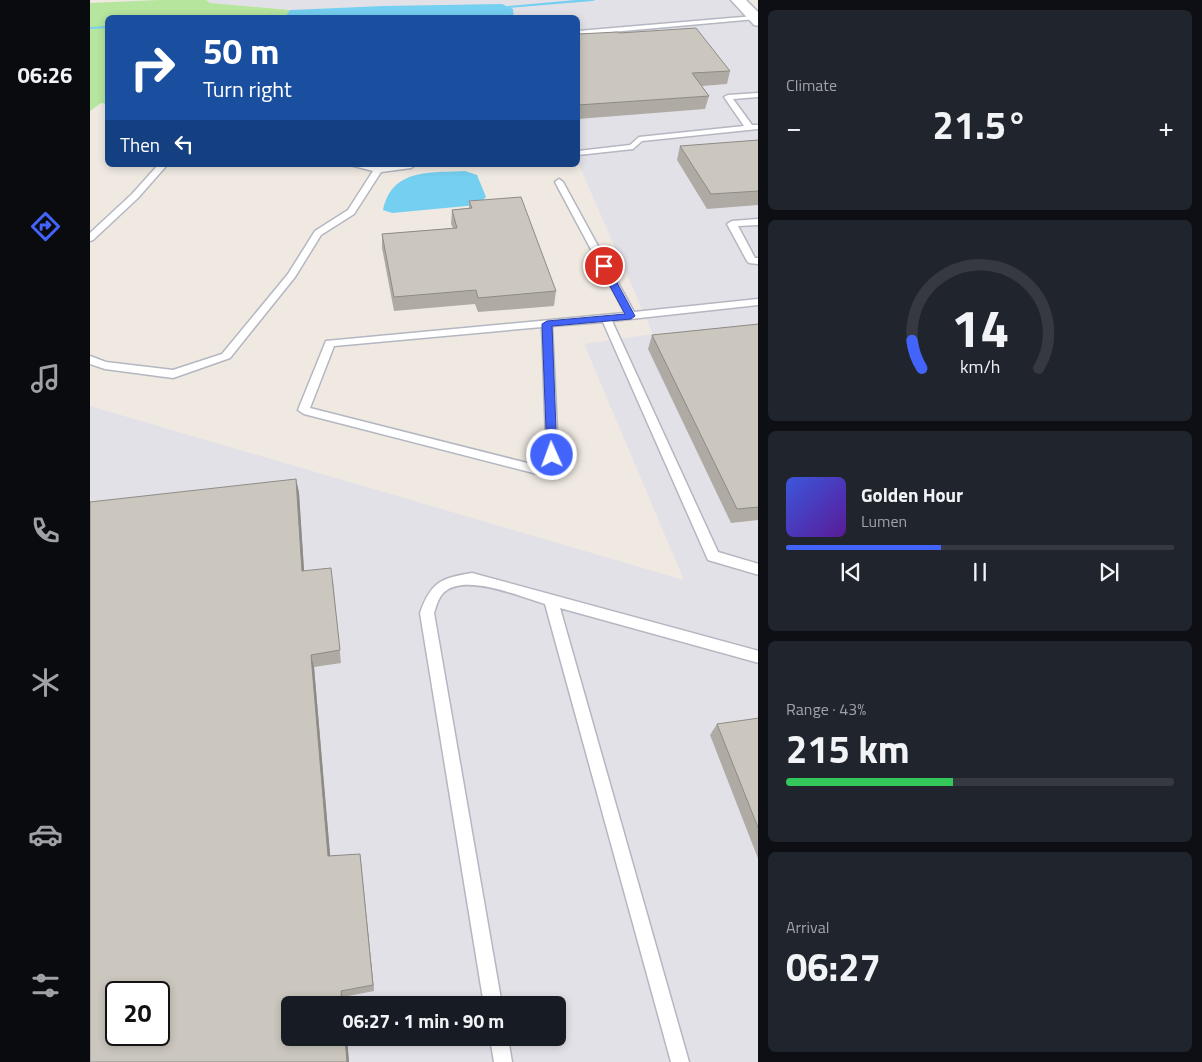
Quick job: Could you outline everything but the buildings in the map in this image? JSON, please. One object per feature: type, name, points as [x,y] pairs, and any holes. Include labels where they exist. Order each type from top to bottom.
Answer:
[{"type":"street","points":[[738,0],[756,20]]},
{"type":"lane","points":[[580,33],[756,20]]},
{"type":"lane","points":[[749,127],[728,97],[758,95]]},
{"type":"lane","points":[[580,153],[633,147],[639,139],[758,127]]},
{"type":"lane","points":[[90,238],[136,196],[161,167]]},
{"type":"lane","points":[[364,167],[378,170],[398,167]]},
{"type":"lane","points":[[90,360],[173,374],[226,356],[292,275],[318,233],[351,212],[378,170]]},
{"type":"lane","points":[[559,182],[631,316]]},
{"type":"lane","points":[[758,222],[732,224],[752,261],[758,260]]},
{"type":"lane","points":[[547,324],[553,474],[304,410],[330,343],[631,316],[758,302]]},
{"type":"lane","points":[[606,318],[713,556],[758,570]]},
{"type":"lane","points":[[491,996],[427,613],[432,595],[447,582],[472,578],[758,657]]},
{"type":"lane","points":[[551,600],[680,1062]]},
{"type":"lane","points":[[500,1046],[503,1062]]},
{"type":"shaded area","points":[[206,0],[747,0],[758,12],[758,1062],[90,1062],[90,406],[684,580],[584,344],[653,334],[580,167],[580,15],[514,15],[513,9],[383,6],[290,10],[210,3]]},
{"type":"green space","points":[[206,0],[210,3],[290,10],[287,15],[105,15],[105,104],[101,103],[90,111],[90,3]]},
{"type":"water","points":[[502,4],[513,9],[514,15],[286,15],[290,10]]},
{"type":"water","points":[[465,171],[477,175],[486,197],[477,205],[392,213],[383,210],[388,196],[395,186],[404,180],[426,173]]},
{"type":"waterway","points":[[508,7],[593,0]]},
{"type":"waterway","points":[[90,28],[105,27]]},
{"type":"route","points":[[552,455],[547,324],[631,316],[604,266]]}]
